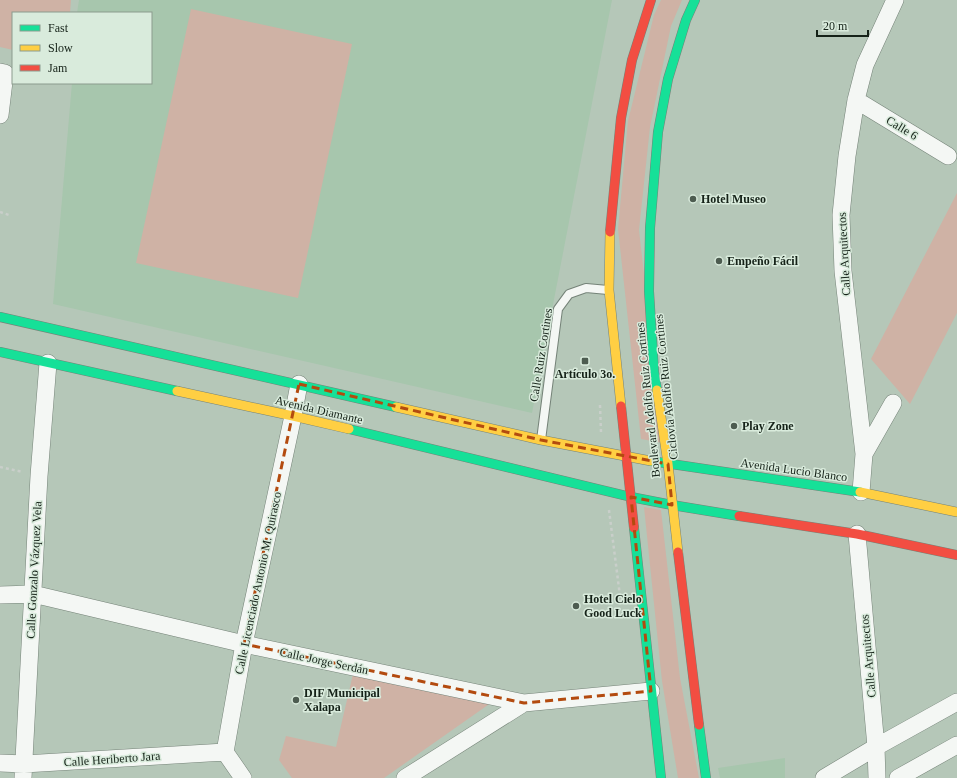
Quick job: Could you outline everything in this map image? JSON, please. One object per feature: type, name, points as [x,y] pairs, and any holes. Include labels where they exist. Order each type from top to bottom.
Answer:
[{"type":"main road","points":[[651,0],[632,60],[621,118],[610,227],[609,290],[661,778]]},
{"type":"main road","name":"Boulevard Adolfo Ruiz Cortines","points":[[695,0],[686,20],[668,79],[658,132],[650,228],[649,291],[654,372],[668,464],[706,778]]},
{"type":"main road","name":"Avenida Diamante","points":[[0,317],[541,440],[626,456]]},
{"type":"main road","name":"Avenida Diamante","points":[[0,352],[293,416],[630,497]]},
{"type":"main road","name":"Avenida Lucio Blanco","points":[[626,456],[668,464],[861,492],[957,512]]},
{"type":"main road","points":[[630,497],[857,534],[957,555]]},
{"type":"street","name":"Calle Arquitectos","points":[[861,492],[864,454],[843,271],[841,215],[847,156],[856,100],[865,65],[895,0]]},
{"type":"street","points":[[0,115],[2,73]]},
{"type":"street","name":"Calle 6","points":[[856,100],[948,156]]},
{"type":"street","name":"Calle Gonzalo Vázquez Vela","points":[[24,771],[39,476],[48,363]]},
{"type":"street","name":"Calle Licenciado Antonio M. Quirasco","points":[[225,752],[244,644],[299,384]]},
{"type":"street","points":[[864,454],[893,403]]},
{"type":"street","name":"Calle Arquitectos","points":[[857,534],[876,747],[877,778]]},
{"type":"street","name":"Calle Jorge Serdán","points":[[0,595],[33,594],[244,644],[524,703],[651,691]]},
{"type":"street","points":[[824,778],[957,702]]},
{"type":"street","points":[[405,778],[524,703]]},
{"type":"street","points":[[898,778],[957,745]]},
{"type":"street","points":[[225,752],[242,778]]},
{"type":"street","name":"Calle Heriberto Jara","points":[[0,763],[24,771],[225,752]]},
{"type":"lane","name":"Calle Ruiz Cortines","points":[[541,440],[558,309],[569,294],[586,288],[609,290]]},
{"type":"path","points":[[0,212],[9,215]]},
{"type":"path","points":[[0,467],[39,476]]},
{"type":"highlighted area","points":[[299,384],[541,440],[668,464],[672,505],[631,497],[651,691],[524,703],[244,644]]},
{"type":"shaded area","points":[[0,0],[71,0],[70,12],[12,12],[12,50],[0,47]]},
{"type":"shaded area","points":[[79,0],[612,0],[532,413],[53,304],[72,84],[152,84],[152,12],[77,12]]},
{"type":"shaded area","points":[[661,0],[682,0],[671,26],[650,127],[639,230],[663,443],[641,439],[618,229],[628,121],[654,15]]},
{"type":"shaded area","points":[[191,9],[352,44],[298,298],[136,263]]},
{"type":"shaded area","points":[[957,193],[957,313],[910,404],[871,359]]},
{"type":"shaded area","points":[[644,507],[661,510],[680,678],[699,778],[678,778],[662,681]]},
{"type":"shaded area","points":[[353,674],[495,700],[384,778],[292,778],[279,760],[286,736],[336,747]]},
{"type":"shaded area","points":[[785,758],[785,778],[720,778],[718,768]]},
{"type":"traffic: fast","points":[[657,390],[654,372],[649,291],[650,228],[658,132],[668,79],[686,20],[695,0]]},
{"type":"traffic: fast","points":[[0,317],[396,407]]},
{"type":"traffic: fast","points":[[0,352],[177,391]]},
{"type":"traffic: fast","points":[[349,429],[631,497],[739,516]]},
{"type":"traffic: fast","points":[[651,461],[860,492]]},
{"type":"traffic: fast","points":[[634,528],[661,778]]},
{"type":"traffic: fast","points":[[699,725],[706,778]]},
{"type":"traffic: slow","points":[[610,232],[609,290],[621,406]]},
{"type":"traffic: slow","points":[[657,390],[668,464],[678,552]]},
{"type":"traffic: slow","points":[[177,391],[349,429]]},
{"type":"traffic: slow","points":[[396,407],[541,440],[651,461]]},
{"type":"traffic: slow","points":[[860,492],[957,512]]},
{"type":"traffic: jam","points":[[610,232],[621,118],[632,60],[651,0]]},
{"type":"traffic: jam","points":[[621,406],[634,528]]},
{"type":"traffic: jam","points":[[739,516],[857,534],[957,555]]},
{"type":"traffic: jam","points":[[678,552],[699,725]]},
{"type":"place","name":"Hotel Museo","points":[[693,199]]},
{"type":"place","name":"Empeño Fácil","points":[[719,261]]},
{"type":"place","name":"Artículo 3o.","points":[[585,361]]},
{"type":"place","name":"Play Zone","points":[[734,426]]},
{"type":"place","name":"Hotel Cielo Good Luck","points":[[576,606]]},
{"type":"place","name":"DIF Municipal Xalapa","points":[[296,700]]}]
